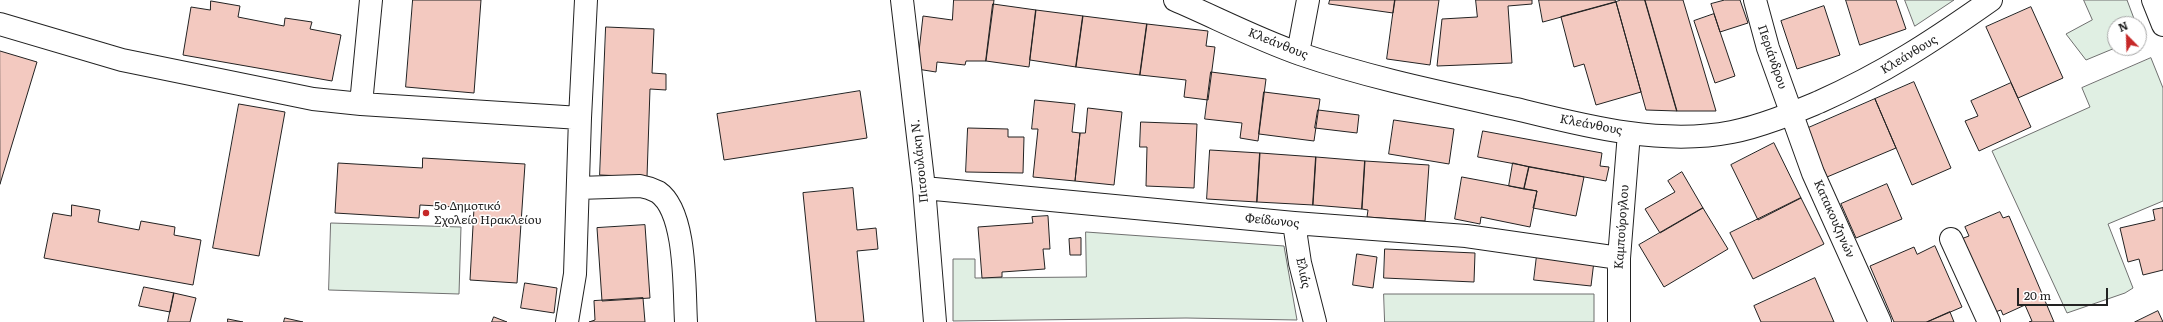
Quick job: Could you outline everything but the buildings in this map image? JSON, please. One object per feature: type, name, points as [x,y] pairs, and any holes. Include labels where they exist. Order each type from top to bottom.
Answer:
[{"type":"street","points":[[361,104],[371,0]]},
{"type":"street","points":[[567,322],[575,274],[580,118],[586,0]]},
{"type":"street","name":"Πιτσουλάκη Ν.","points":[[902,0],[924,188],[935,322]]},
{"type":"street","name":"Κλεάνθους","points":[[1176,0],[1298,53],[1404,84],[1629,133],[1678,136],[1718,134],[1748,128],[1792,114],[1854,86],[1896,64],[1931,43],[1991,0]]},
{"type":"street","points":[[1298,53],[1308,0]]},
{"type":"street","name":"Περιάνδρου","points":[[1754,0],[1768,48],[1792,114]]},
{"type":"street","points":[[2153,0],[2163,25]]},
{"type":"street","points":[[0,24],[122,60],[300,96],[361,104],[580,118]]},
{"type":"street","name":"Κατακουζηνών","points":[[1792,114],[1813,173],[1880,322]]},
{"type":"street","name":"Καμπούρογλου","points":[[1619,322],[1619,258],[1629,133]]},
{"type":"street","points":[[578,188],[640,186],[650,188],[663,197],[673,213],[679,238],[686,322]]},
{"type":"street","name":"Φείδωνος","points":[[924,188],[1294,223],[1466,236],[1619,258]]},
{"type":"street","name":"Ελιάς","points":[[1294,223],[1300,263],[1315,322]]},
{"type":"street","points":[[1951,239],[1989,322]]},
{"type":"green space","points":[[1905,0],[1954,0],[1915,26]]},
{"type":"green space","points":[[2084,0],[2127,0],[2133,16],[2107,16],[2107,51],[2086,60],[2066,34],[2092,20]]},
{"type":"green space","points":[[2151,58],[2163,88],[2163,201],[2108,224],[2133,288],[2125,293],[2067,313],[1992,151],[2090,107],[2082,88]]},
{"type":"green space","points":[[331,223],[461,227],[459,294],[329,290]]},
{"type":"green space","points":[[1086,232],[1284,246],[1297,320],[1186,318],[953,321],[953,259],[975,259],[975,278],[1086,277]]},
{"type":"green space","points":[[1384,294],[1594,294],[1594,322],[1385,322]]},
{"type":"place","name":"5ο Δημοτικό Σχολείο Ηρακλείου","points":[[426,213]]}]
